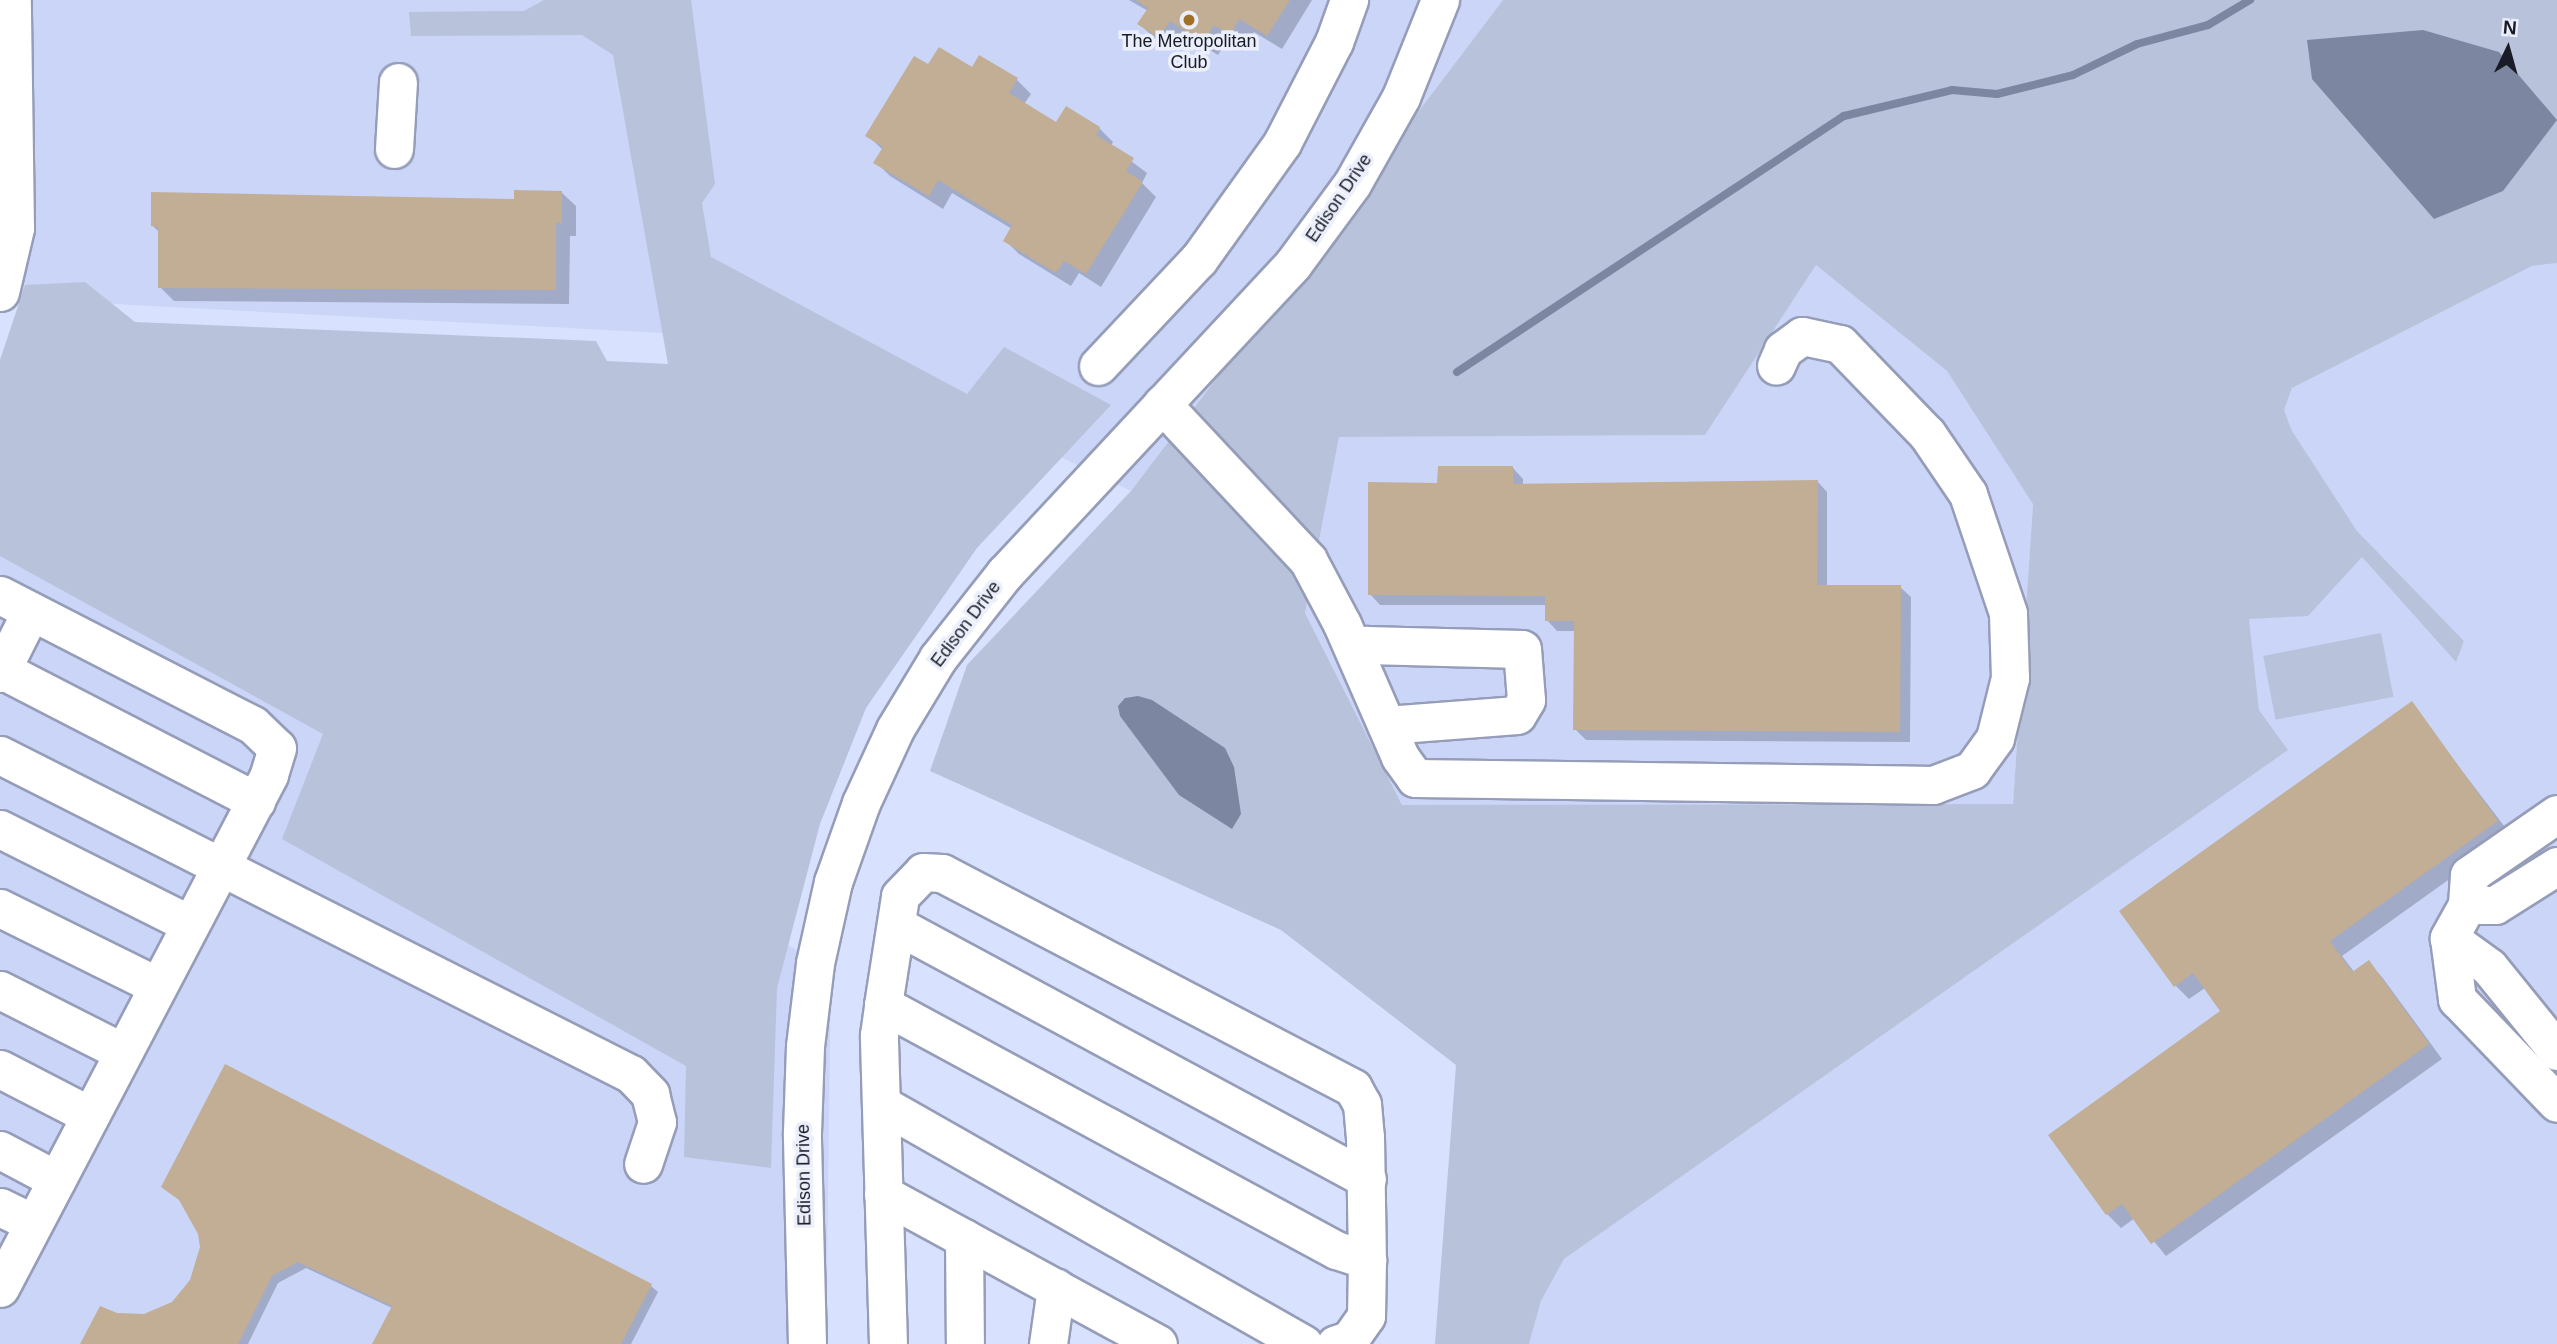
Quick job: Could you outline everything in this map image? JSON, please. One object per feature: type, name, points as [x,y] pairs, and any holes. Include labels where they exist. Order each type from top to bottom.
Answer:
[{"type":"street","points":[[0,292],[15,228],[12,0]]},
{"type":"street","points":[[1098,366],[1199,259],[1282,143],[1334,42],[1349,0]]},
{"type":"street","name":"Edison Drive","points":[[807,1344],[805,1046],[815,963],[830,895],[861,803],[895,729],[938,658],[1005,573],[1293,264],[1352,184],[1401,97],[1434,16],[1452,0]]},
{"type":"street","points":[[394,149],[398,82]]},
{"type":"street","points":[[1162,404],[1308,561],[1355,653],[1400,757],[1415,778],[1933,785],[1972,771],[1995,738],[2010,678],[2008,613],[1968,494],[1927,434],[1840,344],[1815,335],[1802,336],[1783,350],[1776,366]]},
{"type":"street","points":[[0,1288],[256,800],[277,748],[253,725],[15,604],[1,671],[256,800]]},
{"type":"street","points":[[1355,653],[1366,645],[1522,649],[1526,700],[1517,715],[1386,725]]},
{"type":"street","points":[[0,755],[631,1074],[650,1094],[657,1122],[643,1164]]},
{"type":"street","points":[[2557,814],[2469,875],[2467,905],[2449,938],[2458,999],[2557,1103]]},
{"type":"street","points":[[0,830],[190,924]]},
{"type":"street","points":[[2467,905],[2495,905],[2557,866]]},
{"type":"street","points":[[888,1344],[879,1035],[900,896],[923,872],[942,873],[1353,1088],[1362,1104],[1367,1179],[1365,1330],[1336,1344]]},
{"type":"street","points":[[0,908],[158,986]]},
{"type":"street","points":[[896,925],[1367,1179]]},
{"type":"street","points":[[2449,938],[2489,967],[2557,1051]]},
{"type":"street","points":[[0,990],[123,1052]]},
{"type":"street","points":[[883,1005],[1336,1250],[1367,1260]]},
{"type":"street","points":[[0,1069],[89,1115]]},
{"type":"street","points":[[881,1104],[1304,1344]]},
{"type":"street","points":[[0,1150],[57,1180]]},
{"type":"street","points":[[883,1194],[1158,1344]]},
{"type":"street","points":[[0,1207],[33,1223]]},
{"type":"street","points":[[964,1238],[965,1344]]},
{"type":"street","points":[[1048,1344],[1056,1288]]},
{"type":"shaded area","points":[[0,0],[1503,0],[1131,491],[697,282],[681,334],[0,298]]},
{"type":"shaded area","points":[[544,0],[691,0],[715,184],[702,203],[711,257],[967,394],[1004,347],[1111,405],[977,548],[866,708],[820,824],[777,988],[771,1168],[684,1157],[686,1066],[282,839],[323,734],[0,556],[0,360],[25,285],[85,282],[135,322],[596,341],[607,361],[668,364],[613,55],[582,35],[411,36],[409,12],[524,11]]},
{"type":"shaded area","points":[[1503,0],[2557,0],[2557,263],[2532,266],[2292,388],[2284,410],[2292,431],[2357,531],[2464,641],[2456,662],[2362,557],[2308,616],[2249,619],[2259,710],[2288,750],[1564,1259],[1541,1301],[1529,1344],[1435,1344],[1456,1065],[1281,930],[930,771],[967,665],[1131,491]],"holes":[[[1816,265],[1947,371],[2033,504],[2013,804],[1402,805],[1305,613],[1339,437],[1705,435]]]},
{"type":"shaded area","points":[[2423,30],[2499,52],[2557,120],[2503,191],[2434,219],[2312,79],[2307,40]]},
{"type":"shaded area","points":[[2557,263],[2557,1344],[1529,1344],[1541,1301],[1564,1259],[2288,750],[2259,710],[2249,619],[2308,615],[2362,557],[2456,661],[2464,641],[2357,531],[2292,431],[2284,410],[2292,388],[2532,266]]},
{"type":"shaded area","points":[[1816,265],[1947,371],[2033,503],[2013,805],[1402,805],[1305,613],[1339,437],[1705,435]]},
{"type":"shaded area","points":[[0,531],[831,968],[826,1344],[0,1344]]},
{"type":"shaded area","points":[[2381,633],[2393,697],[2276,720],[2263,656]]},
{"type":"shaded area","points":[[1138,696],[1152,700],[1225,748],[1234,767],[1241,814],[1232,829],[1179,795],[1120,716],[1118,706],[1125,698]]},
{"type":"building","name":"The Metropolitan Club","points":[[1136,0],[1290,0],[1267,36],[1239,19],[1230,35],[1214,25],[1203,42],[1170,21],[1159,38],[1137,24],[1148,8]]},
{"type":"building","points":[[939,47],[972,67],[979,55],[1018,78],[1009,93],[1056,122],[1066,106],[1100,127],[1096,135],[1134,158],[1126,171],[1143,182],[1086,274],[1064,261],[1056,273],[1003,241],[1012,225],[938,180],[929,196],[873,163],[883,147],[865,136],[914,56],[928,64]]},
{"type":"building","points":[[514,190],[562,191],[562,223],[556,223],[556,290],[158,288],[158,227],[151,226],[151,192],[514,199]]},
{"type":"building","points":[[1438,466],[1513,466],[1513,484],[1818,480],[1817,585],[1901,585],[1900,732],[1573,730],[1574,621],[1545,621],[1545,596],[1368,595],[1368,482],[1437,483]]},
{"type":"building","points":[[2412,701],[2498,821],[2330,941],[2352,972],[2369,960],[2429,1044],[2151,1244],[2122,1204],[2106,1215],[2048,1135],[2220,1011],[2193,973],[2174,987],[2119,911]]},
{"type":"building","points":[[225,1064],[652,1284],[621,1344],[372,1344],[392,1306],[298,1262],[272,1276],[238,1344],[80,1344],[100,1306],[117,1313],[144,1314],[172,1302],[190,1280],[200,1247],[198,1234],[179,1200],[161,1187]]},
{"type":"waterway","points":[[1457,372],[1844,116],[1952,90],[1997,94],[2073,75],[2137,44],[2208,25],[2250,0]]},
{"type":"place","name":"The Metropolitan Club","points":[[1189,20]]}]
